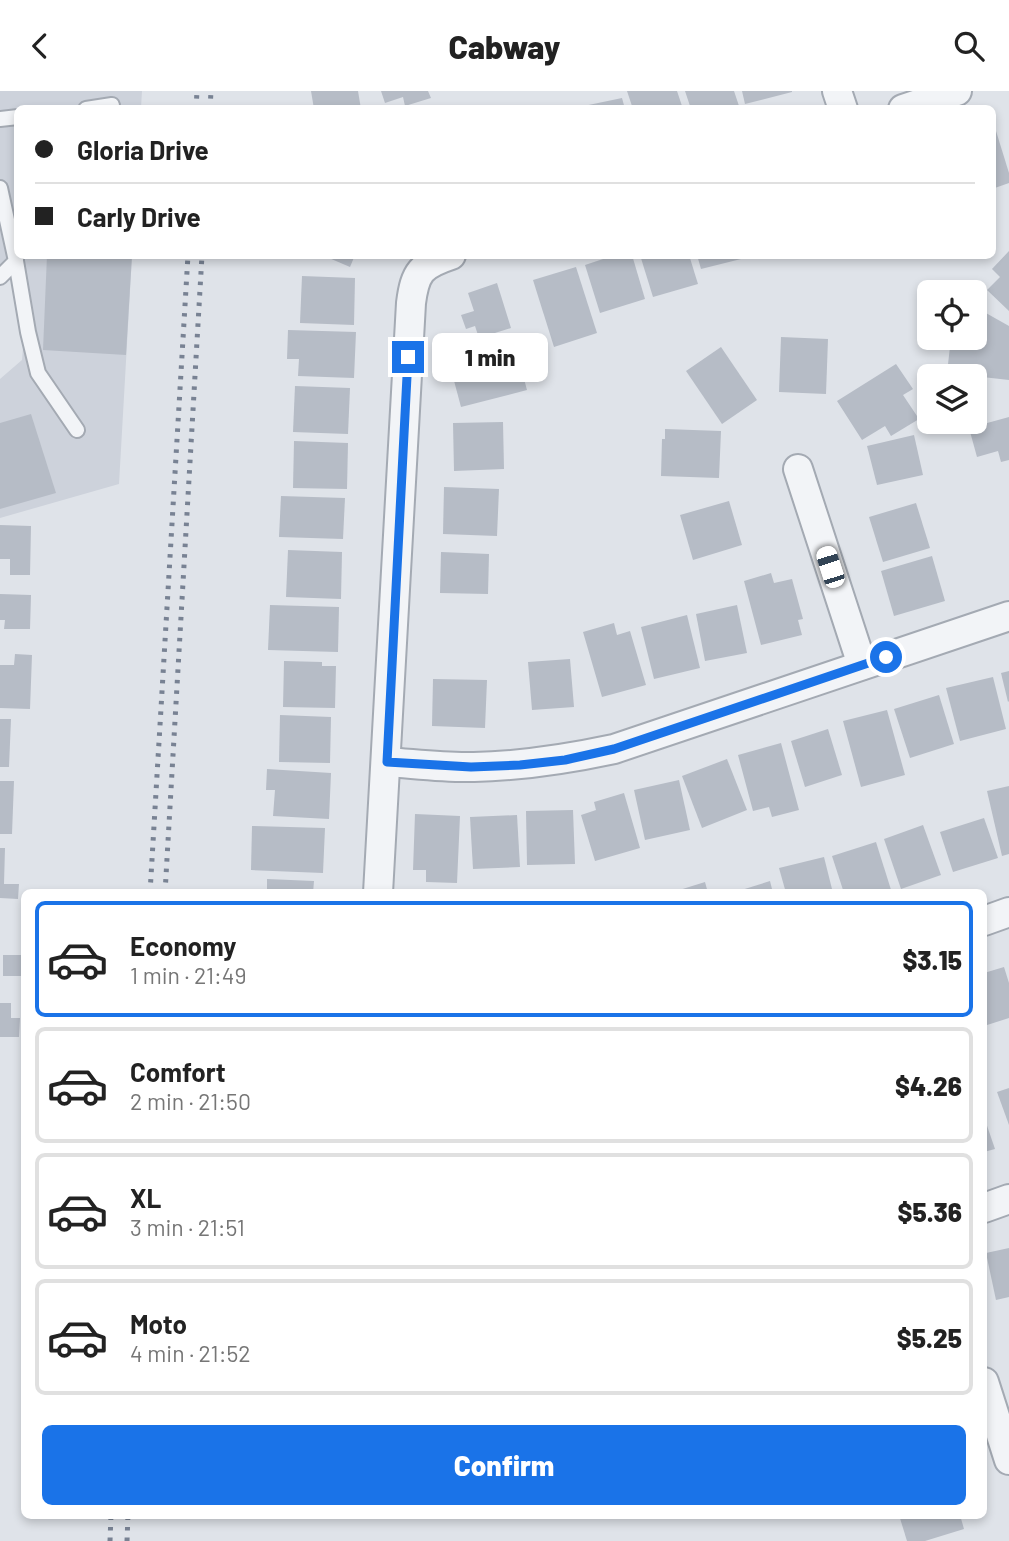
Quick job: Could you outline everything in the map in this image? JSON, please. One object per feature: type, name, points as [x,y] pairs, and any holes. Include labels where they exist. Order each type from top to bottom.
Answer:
[{"type":"street","points":[[915,105],[957,91]]},
{"type":"street","points":[[378,889],[411,303],[413,286],[420,270],[439,259]]},
{"type":"street","points":[[799,469],[862,665]]},
{"type":"street","points":[[387,762],[471,767],[520,765],[565,760],[614,749],[1009,617]]},
{"type":"street","points":[[987,920],[1009,912]]},
{"type":"street","points":[[987,1207],[1009,1199]]},
{"type":"street","points":[[987,1391],[1009,1460]]},
{"type":"lane","points":[[0,188],[14,252]]},
{"type":"lane","points":[[0,277],[16,261]]},
{"type":"lane","points":[[16,261],[38,373],[77,430]]},
{"type":"shaded area","points":[[0,91],[142,91],[141,105],[14,105],[14,259],[132,259],[119,484],[0,518],[0,379],[22,360],[27,299],[0,266]]},
{"type":"building","points":[[311,91],[358,91],[360,105],[313,105]]},
{"type":"building","points":[[381,91],[428,91],[431,98],[408,105],[405,105],[403,97],[385,103]]},
{"type":"building","points":[[627,91],[677,91],[682,105],[632,105]]},
{"type":"building","points":[[685,91],[734,91],[739,105],[690,105]]},
{"type":"building","points":[[742,91],[792,91],[792,92],[745,104]]},
{"type":"building","points":[[622,98],[624,105],[589,105]]},
{"type":"building","points":[[996,131],[1009,173],[1009,183],[996,188]]},
{"type":"building","points":[[1009,251],[1009,311],[987,290],[1000,277],[992,269]]},
{"type":"building","points":[[47,259],[132,259],[126,355],[43,350]]},
{"type":"building","points":[[331,259],[353,259],[350,267]]},
{"type":"building","points":[[603,259],[633,259],[645,299],[600,313],[585,265]]},
{"type":"building","points":[[641,259],[690,259],[698,284],[653,297]]},
{"type":"building","points":[[698,259],[741,259],[701,269]]},
{"type":"building","points":[[576,267],[597,333],[554,347],[533,280]]},
{"type":"building","points":[[302,276],[355,278],[354,325],[300,323]]},
{"type":"building","points":[[497,283],[511,328],[479,338],[475,326],[466,329],[461,315],[474,311],[468,293]]},
{"type":"building","points":[[987,314],[1009,326],[1009,380],[987,378],[987,364],[948,364],[950,350],[987,350]]},
{"type":"building","points":[[288,330],[356,332],[354,378],[298,376],[299,359],[287,359]]},
{"type":"building","points":[[781,337],[828,339],[826,394],[779,392]]},
{"type":"building","points":[[515,345],[527,390],[461,407],[449,362]]},
{"type":"building","points":[[721,347],[757,400],[722,424],[686,371]]},
{"type":"building","points":[[896,364],[913,389],[903,395],[917,420],[891,436],[885,426],[862,440],[837,401]]},
{"type":"building","points":[[295,386],[350,388],[348,434],[293,432]]},
{"type":"building","points":[[31,414],[56,493],[0,509],[0,423]]},
{"type":"building","points":[[1009,417],[1009,460],[1001,462],[998,451],[977,457],[971,434],[987,434],[987,423]]},
{"type":"building","points":[[503,422],[504,469],[454,471],[453,423]]},
{"type":"building","points":[[665,429],[721,431],[719,478],[661,476],[662,439],[665,439]]},
{"type":"building","points":[[914,435],[923,475],[877,485],[867,446]]},
{"type":"building","points":[[294,441],[348,443],[347,489],[293,488]]},
{"type":"building","points":[[444,487],[499,489],[497,536],[443,534]]},
{"type":"building","points":[[281,496],[345,498],[343,539],[279,537]]},
{"type":"building","points":[[729,501],[742,545],[693,560],[680,515]]},
{"type":"building","points":[[916,503],[930,548],[883,562],[869,517]]},
{"type":"building","points":[[0,525],[31,526],[30,575],[10,575],[10,559],[0,559]]},
{"type":"building","points":[[288,550],[342,552],[341,599],[286,597]]},
{"type":"building","points":[[441,552],[489,554],[488,594],[440,593]]},
{"type":"building","points":[[932,556],[945,601],[894,616],[881,571]]},
{"type":"building","points":[[771,573],[774,583],[792,579],[803,619],[798,620],[802,635],[761,645],[744,581]]},
{"type":"building","points":[[0,594],[31,595],[30,629],[4,629],[5,620],[0,620]]},
{"type":"building","points":[[270,605],[339,607],[338,652],[268,650]]},
{"type":"building","points":[[737,605],[747,653],[705,661],[696,614]]},
{"type":"building","points":[[687,615],[700,668],[654,679],[641,627]]},
{"type":"building","points":[[614,623],[617,635],[630,631],[646,685],[602,697],[583,632]]},
{"type":"building","points":[[15,654],[32,655],[30,709],[0,708],[0,665],[14,665]]},
{"type":"building","points":[[570,659],[574,707],[532,710],[528,662]]},
{"type":"building","points":[[284,661],[322,662],[322,666],[336,666],[335,708],[283,707]]},
{"type":"building","points":[[1009,671],[1009,701],[1008,702],[1001,673]]},
{"type":"building","points":[[993,677],[1006,729],[960,741],[946,688]]},
{"type":"building","points":[[433,679],[487,680],[485,728],[432,726]]},
{"type":"building","points":[[939,695],[954,744],[910,758],[894,709]]},
{"type":"building","points":[[887,710],[905,775],[861,787],[843,721]]},
{"type":"building","points":[[280,715],[331,717],[330,763],[279,762]]},
{"type":"building","points":[[0,719],[11,719],[9,767],[0,767]]},
{"type":"building","points":[[828,729],[842,775],[805,787],[791,741]]},
{"type":"building","points":[[781,743],[799,810],[772,817],[769,807],[753,811],[738,755]]},
{"type":"building","points":[[727,759],[747,810],[702,828],[682,776]]},
{"type":"building","points":[[267,769],[331,773],[329,819],[273,816],[275,790],[266,790]]},
{"type":"building","points":[[679,780],[690,830],[645,840],[634,790]]},
{"type":"building","points":[[0,781],[14,781],[12,834],[0,834]]},
{"type":"building","points":[[1009,786],[1009,854],[1002,856],[987,791]]},
{"type":"building","points":[[624,793],[640,848],[595,861],[581,815],[596,810],[594,802]]},
{"type":"building","points":[[573,810],[575,864],[527,865],[526,811]]},
{"type":"building","points":[[415,814],[460,816],[457,883],[426,882],[426,870],[413,870]]},
{"type":"building","points":[[517,815],[520,867],[473,869],[470,817]]},
{"type":"building","points":[[984,818],[998,858],[953,872],[940,832]]},
{"type":"building","points":[[923,825],[941,875],[901,889],[884,839]]},
{"type":"building","points":[[252,826],[325,828],[323,873],[251,870]]},
{"type":"building","points":[[876,842],[891,889],[843,889],[832,856]]},
{"type":"building","points":[[0,848],[5,848],[4,884],[19,884],[18,899],[0,898]]},
{"type":"building","points":[[824,857],[832,889],[785,889],[779,868]]},
{"type":"building","points":[[267,879],[314,881],[313,889],[267,889]]},
{"type":"building","points":[[770,881],[772,889],[745,889]]},
{"type":"building","points":[[705,882],[707,889],[683,889]]},
{"type":"building","points":[[3,955],[21,955],[21,976],[3,976]]},
{"type":"building","points":[[1004,967],[1009,983],[1009,1018],[987,1025],[987,972]]},
{"type":"building","points":[[0,1003],[11,1003],[11,1018],[20,1018],[19,1037],[0,1037]]},
{"type":"building","points":[[1009,1088],[1009,1125],[997,1092]]},
{"type":"building","points":[[987,1126],[995,1149],[987,1151]]},
{"type":"building","points":[[1009,1248],[1009,1297],[996,1300],[987,1253]]},
{"type":"building","points":[[900,1519],[961,1519],[964,1529],[925,1541],[907,1541]]},
{"type":"railway","points":[[196,105],[197,91]]},
{"type":"railway","points":[[210,105],[211,91]]},
{"type":"railway","points":[[150,889],[188,259]]},
{"type":"railway","points":[[165,889],[202,259]]},
{"type":"railway","points":[[110,1541],[111,1519]]},
{"type":"railway","points":[[127,1541],[128,1519]]},
{"type":"route","points":[[408,357],[387,762],[471,767],[565,760],[614,749],[886,657]]}]
